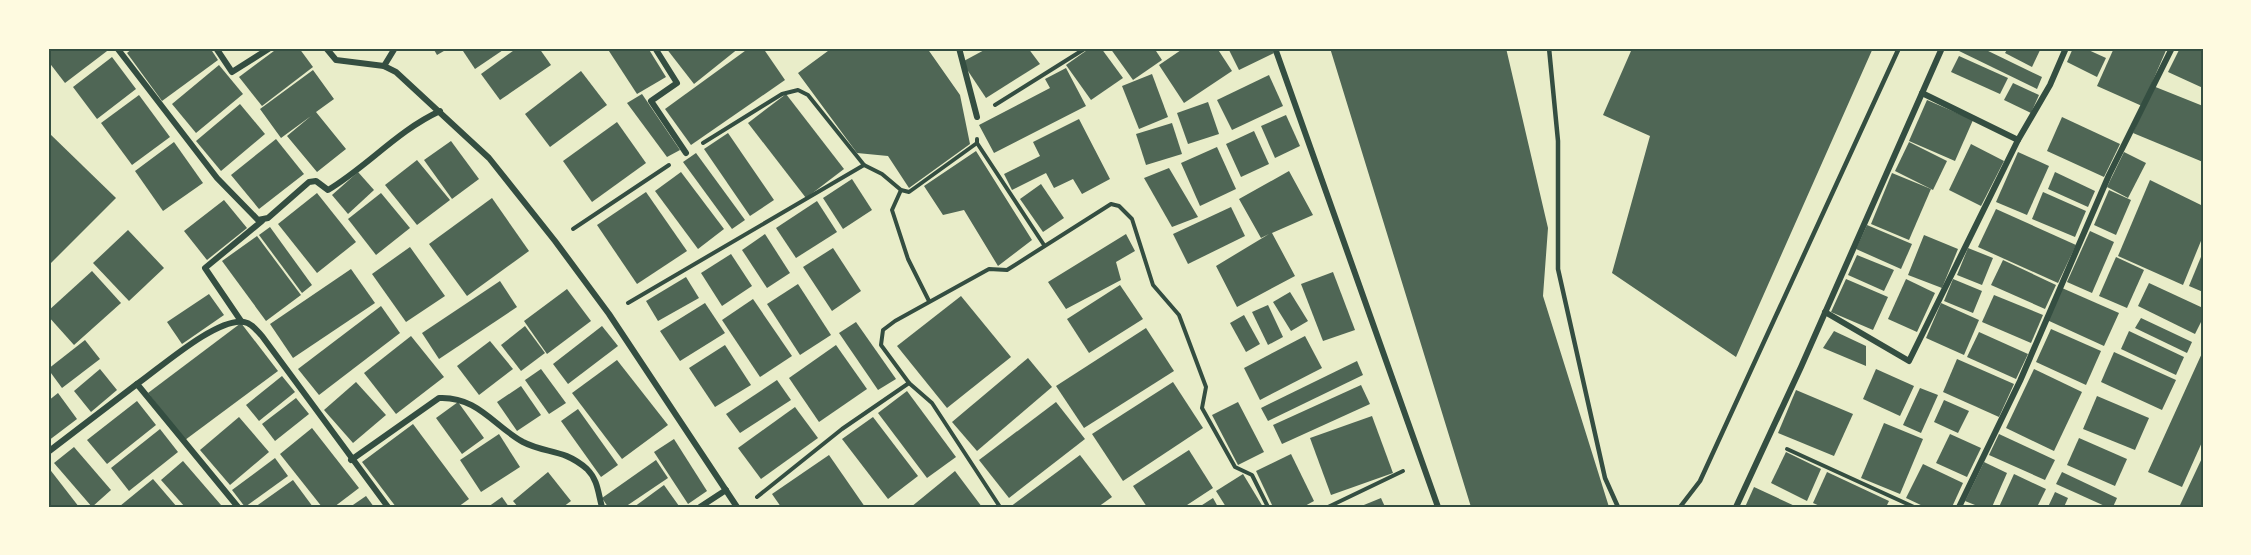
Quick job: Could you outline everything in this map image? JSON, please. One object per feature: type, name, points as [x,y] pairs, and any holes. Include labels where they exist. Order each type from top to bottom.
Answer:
[{"type":"street","points":[[117,48],[217,178],[253,218],[262,221]]},
{"type":"street","points":[[216,48],[232,72],[270,48]]},
{"type":"street","points":[[326,48],[336,60],[384,66],[409,82],[489,158],[609,314],[737,507]]},
{"type":"street","points":[[384,66],[395,48]]},
{"type":"street","points":[[655,48],[677,83],[651,100],[686,153]]},
{"type":"street","points":[[959,48],[977,117]]},
{"type":"street","points":[[1275,48],[1438,507]]},
{"type":"street","points":[[1736,507],[1941,48]]},
{"type":"street","points":[[1825,312],[1909,361],[2018,140],[2050,85],[2066,48]]},
{"type":"street","points":[[1959,507],[2020,381],[2109,175],[2172,48]]},
{"type":"street","points":[[1922,93],[2018,140]]},
{"type":"street","points":[[241,321],[205,268],[309,182],[316,182],[328,190],[416,122],[440,111]]},
{"type":"street","points":[[48,452],[210,332],[241,321],[249,323],[262,336],[312,402],[351,460],[388,507]]},
{"type":"street","points":[[137,384],[238,507]]},
{"type":"street","points":[[351,460],[440,398],[452,397],[467,401],[489,414],[522,441],[561,452],[587,469],[596,481],[602,507]]},
{"type":"street","points":[[700,507],[726,490]]},
{"type":"lane","points":[[1549,48],[1558,141],[1558,269],[1605,478],[1618,507]]},
{"type":"lane","points":[[1680,507],[1700,481],[1899,48]]},
{"type":"path","points":[[1044,244],[977,144],[977,117],[1086,48]]},
{"type":"path","points":[[555,241],[686,153],[782,94],[798,90],[808,95],[864,165],[882,174],[901,190],[913,192],[977,144]]},
{"type":"path","points":[[609,314],[864,165]]},
{"type":"path","points":[[901,190],[892,210],[908,259],[929,301]]},
{"type":"path","points":[[1000,507],[932,403],[909,383],[881,345],[880,338],[884,330],[895,321],[929,301],[989,269],[1006,270],[1104,206],[1111,204],[1125,211],[1132,219],[1153,285],[1179,315],[1206,387],[1202,408],[1234,467],[1252,476],[1268,507]]},
{"type":"path","points":[[753,500],[842,429],[909,383]]},
{"type":"path","points":[[1767,440],[1914,507]]},
{"type":"path","points":[[1328,507],[1421,462]]},
{"type":"building","points":[[55,48],[111,48],[65,83],[48,61],[48,53]]},
{"type":"building","points":[[133,48],[210,48],[218,60],[162,101],[127,53]]},
{"type":"building","points":[[278,48],[299,48],[313,67],[262,106],[239,77]]},
{"type":"building","points":[[433,48],[449,48],[437,55]]},
{"type":"building","points":[[461,48],[506,48],[475,69]]},
{"type":"building","points":[[517,48],[539,48],[551,65],[500,100],[481,74]]},
{"type":"building","points":[[607,48],[648,48],[666,77],[637,94]]},
{"type":"building","points":[[666,48],[739,48],[694,84]]},
{"type":"building","points":[[749,48],[763,48],[785,80],[691,145],[665,109]]},
{"type":"building","points":[[832,48],[927,48],[960,95],[970,144],[909,188],[888,156],[857,153],[798,73]]},
{"type":"building","points":[[988,48],[1028,48],[1040,64],[986,98],[962,62]]},
{"type":"building","points":[[1090,48],[1101,48],[1123,78],[1091,100],[1066,65]]},
{"type":"building","points":[[1110,48],[1154,48],[1162,60],[1133,80]]},
{"type":"building","points":[[1184,48],[1217,48],[1232,71],[1184,103],[1159,65]]},
{"type":"building","points":[[1228,48],[1271,48],[1274,53],[1239,70]]},
{"type":"building","points":[[1330,48],[1506,48],[1548,228],[1543,296],[1609,507],[1471,507]]},
{"type":"building","points":[[1626,48],[1873,48],[1736,357],[1612,273],[1650,136],[1603,115],[1631,51]]},
{"type":"building","points":[[1958,48],[1982,48],[2042,77],[2037,89],[1957,50]]},
{"type":"building","points":[[2008,48],[2041,48],[2032,67],[2005,53]]},
{"type":"building","points":[[2073,48],[2084,48],[2106,58],[2097,77],[2067,62]]},
{"type":"building","points":[[2114,48],[2167,48],[2142,106],[2097,86]]},
{"type":"building","points":[[2180,48],[2203,48],[2203,88],[2168,72]]},
{"type":"building","points":[[1959,56],[2008,78],[2000,94],[1951,72]]},
{"type":"building","points":[[112,57],[136,89],[97,119],[73,87]]},
{"type":"building","points":[[219,65],[243,94],[196,133],[172,104]]},
{"type":"building","points":[[1066,68],[1086,106],[994,153],[979,125],[1050,88],[1045,79]]},
{"type":"building","points":[[313,70],[334,99],[316,112],[346,149],[317,172],[287,136],[311,116],[281,138],[260,109]]},
{"type":"building","points":[[581,71],[607,105],[550,147],[525,114]]},
{"type":"building","points":[[1152,74],[1168,117],[1139,129],[1122,86]]},
{"type":"building","points":[[1269,75],[1283,106],[1232,130],[1217,100]]},
{"type":"building","points":[[2013,83],[2039,95],[2031,113],[2004,100]]},
{"type":"building","points":[[2153,86],[2203,106],[2203,162],[2133,133]]},
{"type":"building","points":[[642,94],[680,150],[667,157],[627,103]]},
{"type":"building","points":[[786,94],[844,169],[806,198],[748,123]]},
{"type":"building","points":[[139,95],[170,137],[132,165],[101,123]]},
{"type":"building","points":[[1927,100],[1973,120],[1955,161],[1909,141]]},
{"type":"building","points":[[1208,102],[1219,134],[1188,144],[1177,113]]},
{"type":"building","points":[[240,104],[265,134],[221,171],[196,141]]},
{"type":"building","points":[[1286,115],[1300,146],[1275,158],[1261,126]]},
{"type":"building","points":[[2062,117],[2120,144],[2104,177],[2047,151]]},
{"type":"building","points":[[1079,119],[1110,179],[1082,194],[1073,179],[1054,188],[1046,173],[1012,190],[1004,174],[1040,156],[1033,142]]},
{"type":"building","points":[[617,122],[646,163],[592,202],[563,161]]},
{"type":"building","points":[[1172,123],[1182,154],[1146,165],[1136,134]]},
{"type":"building","points":[[1254,131],[1269,164],[1241,177],[1226,144]]},
{"type":"building","points":[[48,132],[116,198],[48,266]]},
{"type":"building","points":[[728,133],[774,200],[750,216],[704,149]]},
{"type":"building","points":[[276,139],[304,174],[259,209],[231,175]]},
{"type":"building","points":[[451,141],[479,179],[452,199],[424,160]]},
{"type":"building","points":[[174,142],[203,183],[163,211],[135,171]]},
{"type":"building","points":[[1909,142],[1947,161],[1933,190],[1895,171]]},
{"type":"building","points":[[1971,144],[2004,161],[1981,206],[1949,190]]},
{"type":"building","points":[[1217,147],[1236,189],[1200,206],[1181,163]]},
{"type":"building","points":[[976,151],[1032,240],[998,266],[964,210],[943,215],[924,186]]},
{"type":"building","points":[[2018,152],[2049,166],[2027,215],[1996,202]]},
{"type":"building","points":[[2124,152],[2146,163],[2128,198],[2107,187]]},
{"type":"building","points":[[696,153],[745,220],[732,229],[683,162]]},
{"type":"building","points":[[417,160],[450,200],[417,225],[385,185]]},
{"type":"building","points":[[1169,168],[1198,217],[1172,227],[1144,178]]},
{"type":"building","points":[[1289,171],[1313,215],[1272,233],[1295,276],[1237,307],[1216,266],[1269,234],[1261,238],[1239,199]]},
{"type":"building","points":[[358,172],[374,190],[348,214],[332,195]]},
{"type":"building","points":[[681,172],[724,229],[698,249],[655,191]]},
{"type":"building","points":[[2055,172],[2095,191],[2088,207],[2048,189]]},
{"type":"building","points":[[1892,173],[1931,189],[1909,240],[1871,224]]},
{"type":"building","points":[[852,179],[872,210],[843,229],[823,198]]},
{"type":"building","points":[[2150,180],[2203,206],[2203,236],[2183,285],[2118,256]]},
{"type":"building","points":[[1041,184],[1064,218],[1043,232],[1020,199]]},
{"type":"building","points":[[2109,190],[2131,200],[2116,235],[2094,225]]},
{"type":"building","points":[[646,192],[687,251],[637,284],[597,225]]},
{"type":"building","points":[[2043,192],[2086,211],[2075,237],[2032,219]]},
{"type":"building","points":[[317,193],[356,242],[317,273],[278,224]]},
{"type":"building","points":[[381,193],[410,228],[376,255],[348,219]]},
{"type":"building","points":[[492,198],[529,251],[467,296],[429,244]]},
{"type":"building","points":[[224,200],[247,228],[207,260],[184,231]]},
{"type":"building","points":[[817,201],[837,232],[796,258],[776,228]]},
{"type":"building","points":[[1231,207],[1245,236],[1188,264],[1173,234]]},
{"type":"building","points":[[1996,209],[2076,245],[2058,283],[1978,247]]},
{"type":"building","points":[[1867,225],[1912,244],[1901,269],[1856,249]]},
{"type":"building","points":[[270,227],[312,285],[302,293],[259,235]]},
{"type":"building","points":[[128,230],[164,268],[129,301],[93,263]]},
{"type":"building","points":[[2090,231],[2114,242],[2092,293],[2067,282]]},
{"type":"building","points":[[765,234],[790,273],[767,288],[742,250]]},
{"type":"building","points":[[1126,234],[1135,251],[1116,262],[1121,280],[1066,309],[1048,282]]},
{"type":"building","points":[[1924,235],[1958,249],[1942,288],[1908,275]]},
{"type":"building","points":[[257,236],[301,295],[266,321],[222,261]]},
{"type":"building","points":[[410,247],[445,296],[406,322],[372,274]]},
{"type":"building","points":[[833,248],[861,291],[832,311],[803,267]]},
{"type":"building","points":[[1968,248],[1993,258],[1982,285],[1957,275]]},
{"type":"building","points":[[2203,252],[2203,292],[2189,286]]},
{"type":"building","points":[[731,254],[752,286],[722,306],[701,273]]},
{"type":"building","points":[[1857,255],[1894,270],[1884,291],[1848,275]]},
{"type":"building","points":[[2116,257],[2144,270],[2127,308],[2099,296]]},
{"type":"building","points":[[2003,260],[2056,285],[2045,309],[1991,285]]},
{"type":"building","points":[[351,269],[375,303],[293,358],[270,324]]},
{"type":"building","points":[[92,271],[121,303],[74,345],[48,316],[48,311]]},
{"type":"building","points":[[1333,272],[1355,330],[1323,341],[1301,284]]},
{"type":"building","points":[[686,277],[699,298],[658,321],[646,301]]},
{"type":"building","points":[[1846,279],[1888,297],[1873,330],[1831,312]]},
{"type":"building","points":[[1906,279],[1935,293],[1917,332],[1888,319]]},
{"type":"building","points":[[1953,279],[1982,291],[1973,313],[1944,301]]},
{"type":"building","points":[[500,281],[517,307],[439,359],[422,333]]},
{"type":"building","points":[[2149,283],[2203,308],[2203,318],[2195,334],[2138,306]]},
{"type":"building","points":[[798,284],[831,335],[800,355],[767,304]]},
{"type":"building","points":[[1120,285],[1143,319],[1089,353],[1067,319]]},
{"type":"building","points":[[2062,288],[2119,313],[2104,346],[2047,320]]},
{"type":"building","points":[[567,289],[591,321],[547,354],[524,321]]},
{"type":"building","points":[[1290,292],[1308,321],[1291,331],[1273,302]]},
{"type":"building","points":[[209,294],[224,315],[182,344],[167,322]]},
{"type":"building","points":[[1994,295],[2043,315],[2031,343],[1982,322]]},
{"type":"building","points":[[961,296],[1011,357],[947,408],[897,346]]},
{"type":"building","points":[[753,299],[792,356],[760,377],[722,320]]},
{"type":"building","points":[[705,303],[725,333],[680,361],[660,331]]},
{"type":"building","points":[[1941,303],[1979,320],[1964,355],[1926,338]]},
{"type":"building","points":[[1268,305],[1283,337],[1268,345],[1252,312]]},
{"type":"building","points":[[381,306],[400,333],[319,395],[298,369]]},
{"type":"building","points":[[1244,315],[1260,344],[1246,352],[1230,323]]},
{"type":"building","points":[[2141,318],[2192,342],[2187,353],[2135,328]]},
{"type":"building","points":[[856,322],[896,379],[878,390],[839,333]]},
{"type":"building","points":[[241,323],[278,371],[185,440],[148,393]]},
{"type":"building","points":[[525,326],[545,353],[521,371],[501,345]]},
{"type":"building","points":[[602,326],[618,346],[568,384],[553,364]]},
{"type":"building","points":[[1146,328],[1174,371],[1084,428],[1056,386]]},
{"type":"building","points":[[2051,329],[2101,351],[2086,385],[2036,362]]},
{"type":"building","points":[[1834,331],[1866,346],[1866,366],[1823,348]]},
{"type":"building","points":[[2129,331],[2184,357],[2176,375],[2121,349]]},
{"type":"building","points":[[1979,332],[2028,354],[2016,379],[1967,357]]},
{"type":"building","points":[[411,336],[444,377],[396,414],[364,373]]},
{"type":"building","points":[[1305,336],[1322,368],[1260,400],[1244,368]]},
{"type":"building","points":[[85,340],[100,359],[62,388],[48,369]]},
{"type":"building","points":[[490,341],[513,369],[479,395],[457,366]]},
{"type":"building","points":[[725,345],[751,385],[715,407],[689,368]]},
{"type":"building","points":[[836,345],[867,389],[819,422],[789,378]]},
{"type":"building","points":[[2203,351],[2203,440],[2182,487],[2148,472]]},
{"type":"building","points":[[2114,352],[2176,380],[2162,410],[2101,382]]},
{"type":"building","points":[[1028,358],[1052,387],[977,451],[952,422]]},
{"type":"building","points":[[1957,359],[2014,384],[1999,417],[1943,392]]},
{"type":"building","points":[[617,360],[668,425],[622,459],[572,393]]},
{"type":"building","points":[[1357,361],[1363,375],[1268,421],[1261,408]]},
{"type":"building","points":[[100,369],[117,390],[91,412],[74,391]]},
{"type":"building","points":[[541,369],[566,403],[549,414],[525,380]]},
{"type":"building","points":[[1876,369],[1914,386],[1900,416],[1863,399]]},
{"type":"building","points":[[2034,369],[2082,392],[2054,451],[2006,428]]},
{"type":"building","points":[[282,376],[295,392],[259,421],[246,405]]},
{"type":"building","points":[[777,380],[791,400],[740,433],[726,414]]},
{"type":"building","points":[[356,382],[386,415],[353,443],[324,410]]},
{"type":"building","points":[[1173,382],[1203,428],[1123,481],[1092,434]]},
{"type":"building","points":[[1361,385],[1370,404],[1282,444],[1273,425]]},
{"type":"building","points":[[521,386],[541,415],[517,431],[497,402]]},
{"type":"building","points":[[1920,388],[1938,395],[1921,433],[1903,425]]},
{"type":"building","points":[[1796,390],[1853,414],[1834,456],[1778,433]]},
{"type":"building","points":[[907,391],[956,457],[927,478],[878,413]]},
{"type":"building","points":[[58,393],[77,419],[48,441],[48,401]]},
{"type":"building","points":[[2097,396],[2149,418],[2135,450],[2083,429]]},
{"type":"building","points":[[296,398],[309,414],[275,441],[262,424]]},
{"type":"building","points":[[1944,400],[1969,411],[1958,433],[1934,422]]},
{"type":"building","points":[[137,401],[156,425],[107,464],[87,440]]},
{"type":"building","points":[[458,402],[484,438],[462,454],[436,418]]},
{"type":"building","points":[[1056,402],[1085,439],[1009,498],[979,460]]},
{"type":"building","points":[[1238,402],[1264,452],[1238,465],[1212,415]]},
{"type":"building","points":[[795,407],[818,438],[761,479],[738,448]]},
{"type":"building","points":[[578,409],[618,465],[601,477],[561,421]]},
{"type":"building","points":[[1372,416],[1393,473],[1331,495],[1310,438]]},
{"type":"building","points":[[239,417],[269,452],[230,485],[200,450]]},
{"type":"building","points":[[873,417],[918,476],[888,499],[842,439]]},
{"type":"building","points":[[1884,423],[1923,439],[1900,494],[1861,478]]},
{"type":"building","points":[[413,424],[469,499],[458,507],[396,507],[362,462]]},
{"type":"building","points":[[312,428],[359,488],[334,507],[322,507],[280,454]]},
{"type":"building","points":[[160,429],[178,452],[129,491],[111,468]]},
{"type":"building","points":[[499,434],[520,467],[481,492],[460,460]]},
{"type":"building","points":[[1950,434],[1981,448],[1967,477],[1936,463]]},
{"type":"building","points":[[1999,434],[2055,460],[2045,480],[1989,455]]},
{"type":"building","points":[[2079,438],[2127,459],[2115,486],[2067,465]]},
{"type":"building","points":[[674,439],[707,491],[688,504],[654,452]]},
{"type":"building","points":[[74,447],[111,490],[92,507],[54,463]]},
{"type":"building","points":[[1189,450],[1213,488],[1184,507],[1147,507],[1133,486]]},
{"type":"building","points":[[1786,452],[1821,469],[1807,501],[1771,483]]},
{"type":"building","points":[[1291,454],[1314,501],[1303,507],[1273,507],[1256,471]]},
{"type":"building","points":[[829,455],[865,507],[781,507],[772,494]]},
{"type":"building","points":[[1080,455],[1112,497],[1098,507],[1010,507]]},
{"type":"building","points":[[2203,456],[2203,507],[2184,507],[2180,505]]},
{"type":"building","points":[[275,458],[288,476],[245,507],[232,490]]},
{"type":"building","points":[[656,460],[668,478],[625,507],[608,507],[602,498]]},
{"type":"building","points":[[183,461],[221,505],[219,507],[185,507],[161,480]]},
{"type":"building","points":[[1984,462],[2007,473],[1992,507],[1980,507],[1965,501]]},
{"type":"building","points":[[1923,464],[1963,483],[1952,507],[1925,507],[1906,498]]},
{"type":"building","points":[[48,467],[79,507],[48,507]]},
{"type":"building","points":[[955,471],[982,507],[911,507]]},
{"type":"building","points":[[548,472],[571,501],[563,507],[518,507],[513,501]]},
{"type":"building","points":[[1827,472],[1889,501],[1886,507],[1822,507],[1813,503]]},
{"type":"building","points":[[2062,472],[2117,498],[2113,507],[2107,507],[2056,484]]},
{"type":"building","points":[[1243,474],[1263,507],[1226,507],[1216,491]]},
{"type":"building","points":[[2014,474],[2046,489],[2037,507],[1999,507]]},
{"type":"building","points":[[153,479],[177,507],[120,506]]},
{"type":"building","points":[[293,480],[313,507],[255,507]]},
{"type":"building","points":[[664,485],[679,506],[634,507]]},
{"type":"building","points":[[1754,487],[1797,507],[1745,507]]},
{"type":"building","points":[[2055,492],[2068,498],[2064,507],[2048,507]]},
{"type":"building","points":[[366,496],[374,507],[350,507]]},
{"type":"building","points":[[502,497],[509,507],[488,507]]},
{"type":"building","points":[[1213,498],[1218,507],[1199,507]]},
{"type":"building","points":[[1381,498],[1385,507],[1359,507]]}]
